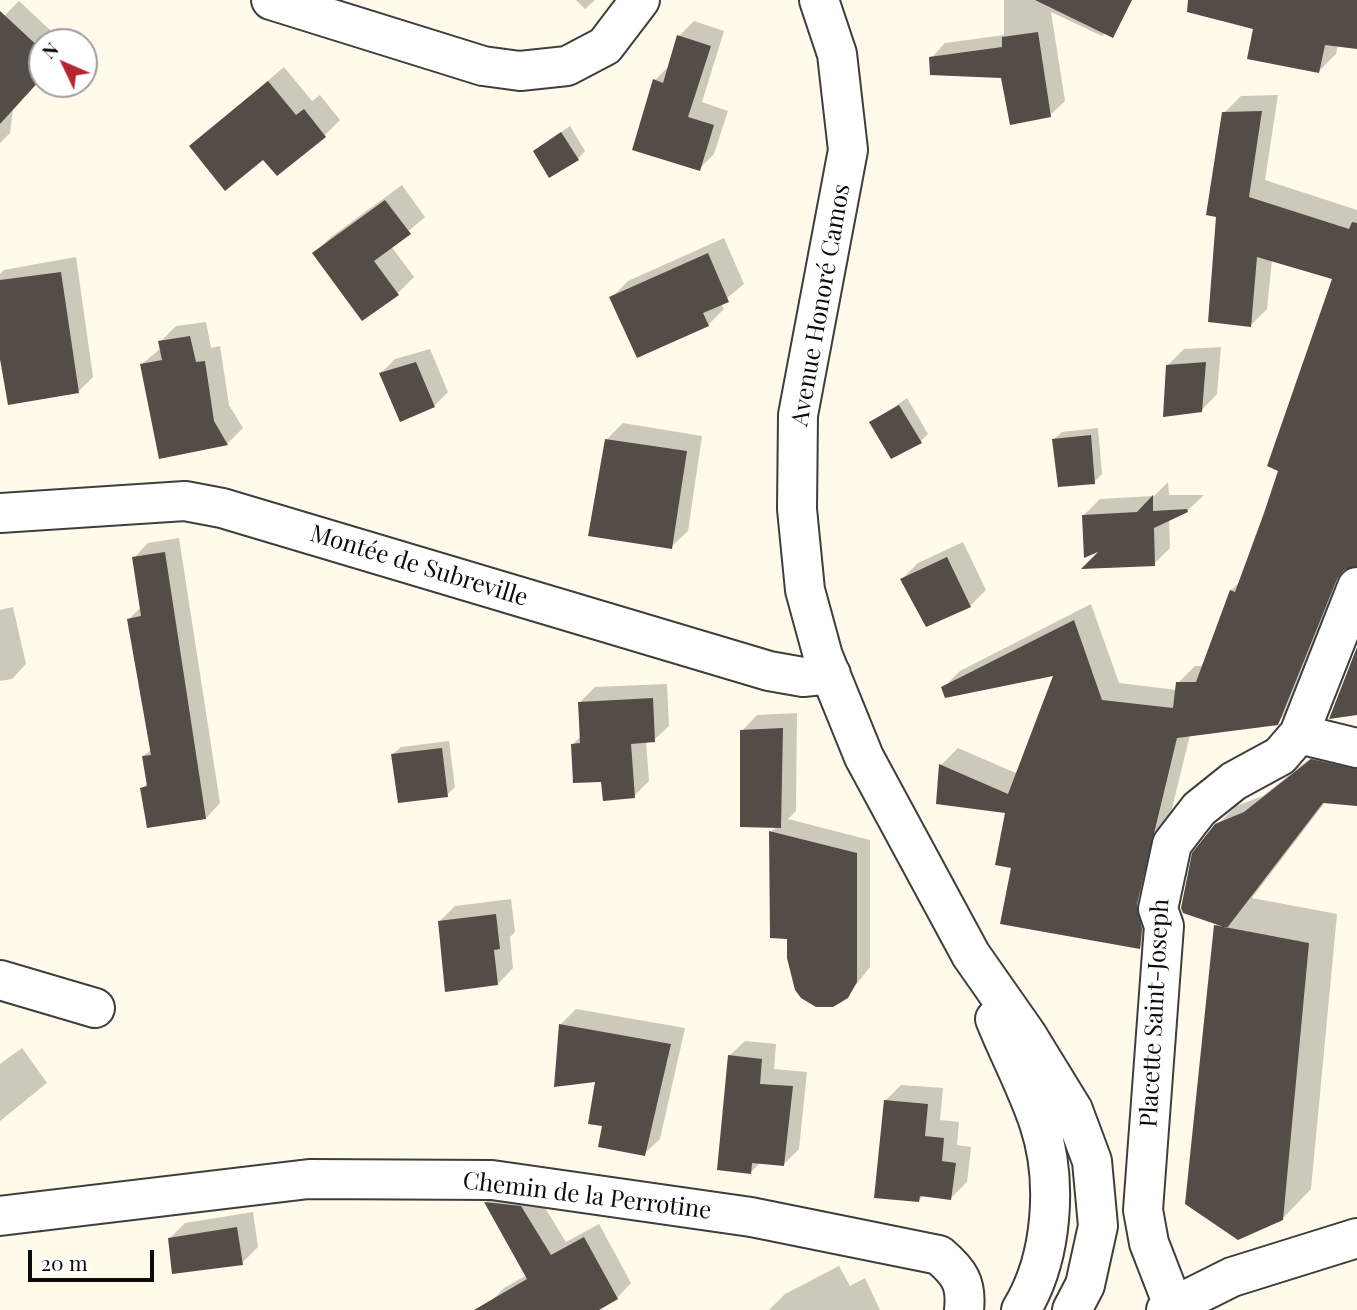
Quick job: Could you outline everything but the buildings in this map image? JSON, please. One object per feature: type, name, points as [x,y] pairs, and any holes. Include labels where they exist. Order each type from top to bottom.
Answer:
[{"type":"street","points":[[271,0],[483,66],[520,71],[567,66],[605,46],[640,0]]},
{"type":"street","name":"Avenue Honoré Camos","points":[[819,0],[837,54],[848,150],[798,415],[796,509],[805,590],[831,674],[869,769],[971,955],[1027,1035],[1073,1110],[1092,1161],[1098,1226],[1085,1285],[1072,1310]]},
{"type":"street","name":"Montée de Subreville","points":[[0,513],[185,501],[222,508],[769,671],[803,677],[831,674]]},
{"type":"street","points":[[1357,587],[1299,734],[1357,748]]},
{"type":"street","name":"Placette Saint-Joseph","points":[[1170,1308],[1149,1243],[1143,1210],[1164,926],[1158,909],[1172,844],[1199,809],[1234,781],[1280,755],[1299,734]]},
{"type":"street","name":"Avenue Honoré Camos","points":[[971,955],[1039,1124],[1050,1174],[1048,1220],[1042,1257],[1029,1297],[1021,1310]]},
{"type":"street","points":[[0,980],[95,1008]]},
{"type":"street","name":"Chemin de la Perrotine","points":[[0,1216],[309,1179],[492,1180],[751,1217],[939,1255],[957,1270],[966,1289],[964,1310]]},
{"type":"street","points":[[1170,1308],[1233,1277],[1357,1238]]}]
